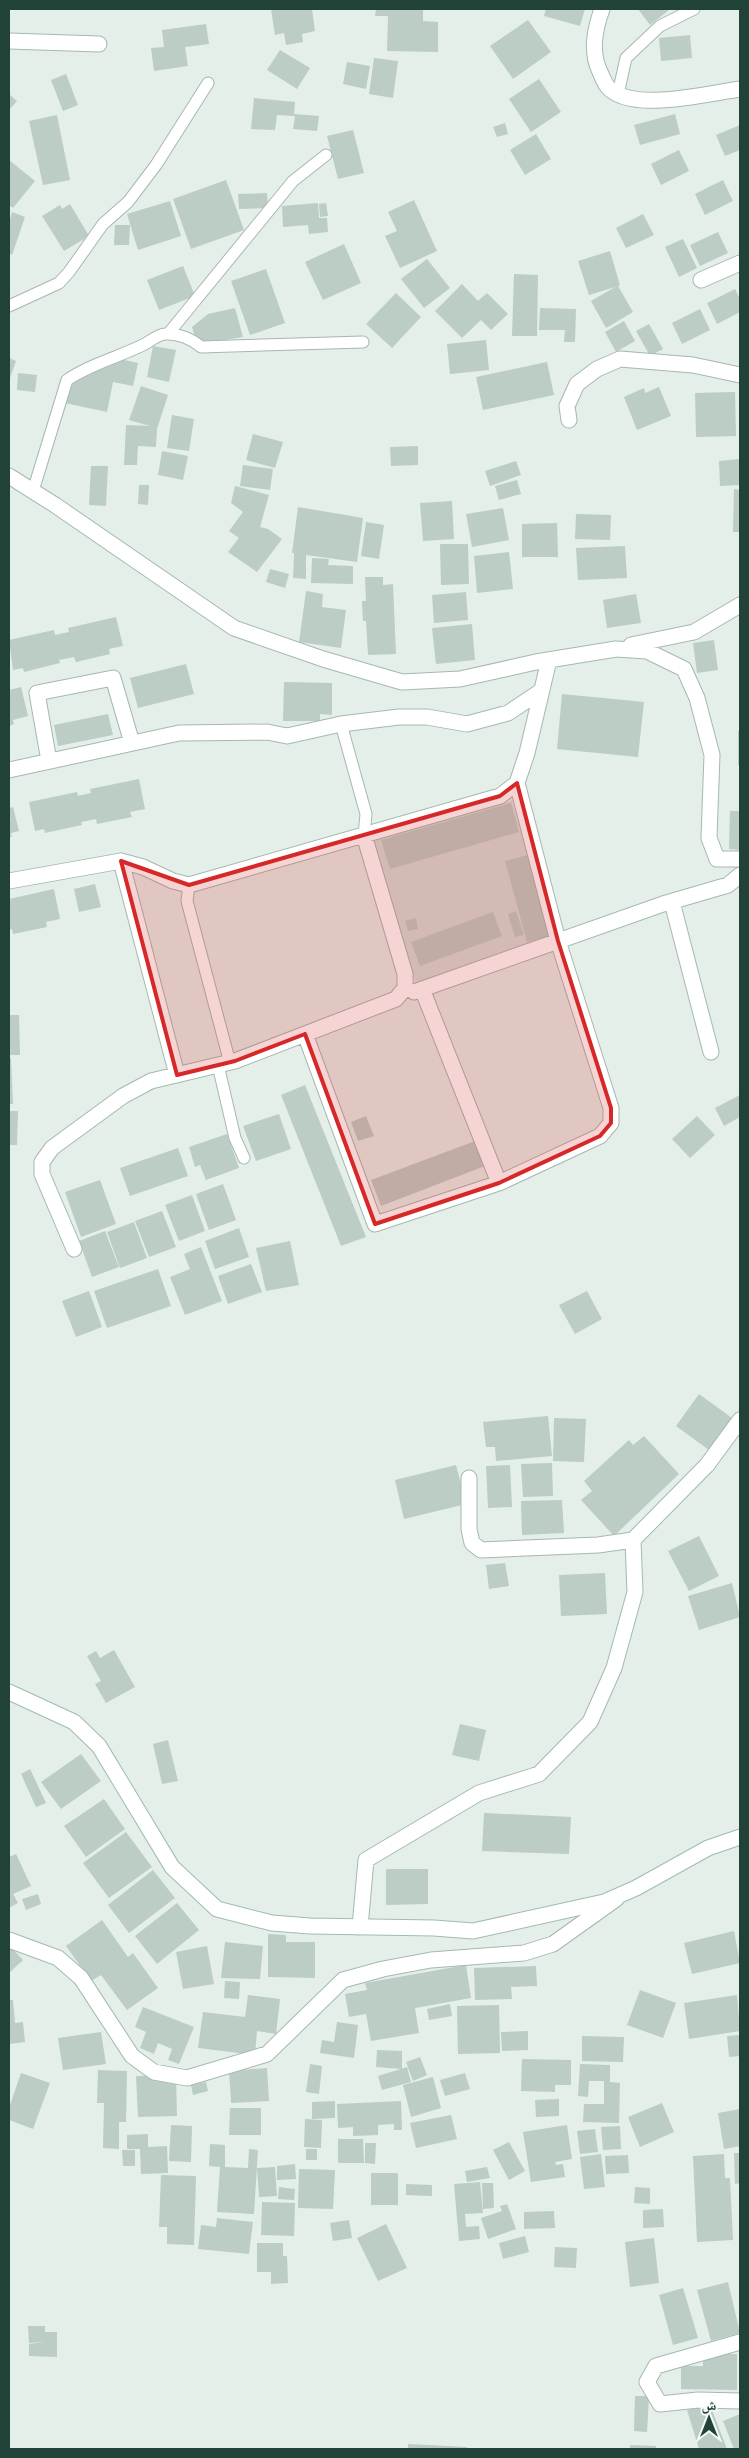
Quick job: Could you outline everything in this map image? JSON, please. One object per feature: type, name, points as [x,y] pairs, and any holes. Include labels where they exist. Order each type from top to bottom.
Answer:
[{"type":"street","points":[[602,9],[594,32],[596,63],[607,86],[618,94],[625,98],[643,101],[740,89]]},
{"type":"street","points":[[9,41],[99,44]]},
{"type":"street","points":[[700,280],[740,263]]},
{"type":"street","points":[[569,420],[567,406],[577,384],[597,369],[620,359],[693,365],[740,375]]},
{"type":"street","points":[[9,476],[234,628],[323,659],[402,682],[460,679],[549,660],[616,649],[648,651],[684,669],[697,698],[712,755],[709,838],[717,859],[740,859]]},
{"type":"street","points":[[583,655],[694,632],[740,605]]},
{"type":"street","points":[[304,1034],[375,1224],[499,1183],[600,1136],[611,1122],[611,1108],[558,941],[517,783],[527,753],[549,660]]},
{"type":"street","points":[[49,761],[37,694],[113,678],[132,743]]},
{"type":"street","points":[[9,770],[179,733],[267,732],[287,736],[341,724],[399,717],[427,717],[467,724],[508,713],[541,692]]},
{"type":"street","points":[[9,881],[121,861],[143,867],[173,881],[189,885],[500,796],[517,783]]},
{"type":"street","points":[[364,835],[405,974],[405,988],[396,999]]},
{"type":"street","points":[[121,861],[177,1075]]},
{"type":"street","points":[[74,1249],[42,1174],[42,1162],[52,1148],[124,1096],[151,1081],[224,1064],[422,989],[672,902],[728,885],[740,875]]},
{"type":"street","points":[[672,902],[711,1052]]},
{"type":"street","points":[[422,989],[499,1183]]},
{"type":"street","points":[[469,1478],[469,1529],[472,1543],[481,1550],[598,1544],[633,1540],[707,1465],[740,1420]]},
{"type":"street","points":[[360,1927],[366,1860],[478,1793],[539,1774],[590,1722],[614,1668],[635,1592],[633,1540]]},
{"type":"street","points":[[9,1692],[74,1722],[99,1746],[172,1867],[217,1909],[272,1923],[473,1931],[604,1902],[625,1893],[708,1848],[740,1837]]},
{"type":"street","points":[[9,1940],[58,1958],[81,1978],[132,2056],[154,2072],[187,2078],[267,2054],[343,1980],[383,1969],[431,1960],[524,1953],[553,1944],[625,1893]]},
{"type":"street","points":[[740,2342],[656,2366],[647,2382],[660,2404],[698,2400],[740,2401]]},
{"type":"lane","points":[[618,94],[626,58],[660,26],[694,9]]},
{"type":"lane","points":[[9,306],[59,283],[69,272],[103,224],[128,202],[156,165],[208,82]]},
{"type":"lane","points":[[168,334],[293,182],[326,155]]},
{"type":"lane","points":[[33,491],[67,380],[80,371],[111,360],[164,333],[188,339],[201,347],[363,342]]},
{"type":"lane","points":[[341,724],[366,814],[364,835]]},
{"type":"lane","points":[[189,885],[187,901],[224,1064],[236,1138],[244,1158]]},
{"type":"highlighted area","points":[[517,783],[558,941],[611,1108],[611,1123],[600,1136],[499,1183],[375,1224],[305,1034],[235,1061],[177,1075],[121,861],[189,885],[500,796]]},
{"type":"shaded area","points":[[512,801],[553,940],[416,985],[374,839]]},
{"type":"building","points":[[271,9],[312,9],[315,31],[302,34],[303,42],[286,45],[284,33],[275,35]]},
{"type":"building","points":[[376,9],[423,9],[423,21],[438,22],[438,52],[387,51],[388,16],[375,16]]},
{"type":"building","points":[[546,9],[585,9],[580,26],[544,16]]},
{"type":"building","points":[[638,9],[667,9],[668,11],[650,25]]},
{"type":"building","points":[[528,20],[551,52],[513,79],[490,46]]},
{"type":"building","points":[[206,24],[209,44],[185,47],[188,66],[154,71],[151,48],[164,47],[162,30]]},
{"type":"building","points":[[690,35],[692,58],[661,61],[659,38]]},
{"type":"building","points":[[280,50],[310,68],[297,89],[267,70]]},
{"type":"building","points":[[374,58],[398,61],[393,98],[369,94]]},
{"type":"building","points":[[347,62],[370,66],[366,89],[343,84]]},
{"type":"building","points":[[66,74],[78,105],[63,111],[51,80]]},
{"type":"building","points":[[539,79],[561,112],[531,132],[509,99]]},
{"type":"building","points":[[9,94],[17,101],[9,110]]},
{"type":"building","points":[[254,98],[295,102],[294,114],[319,116],[317,131],[293,129],[295,116],[277,115],[275,130],[251,129]]},
{"type":"building","points":[[675,114],[680,134],[640,145],[634,125]]},
{"type":"building","points":[[57,115],[70,180],[43,185],[29,121]]},
{"type":"building","points":[[505,123],[508,134],[497,137],[493,127]]},
{"type":"building","points":[[740,125],[740,150],[725,156],[716,135]]},
{"type":"building","points":[[353,130],[364,173],[338,179],[327,136]]},
{"type":"building","points":[[536,134],[551,159],[525,175],[510,150]]},
{"type":"building","points":[[679,150],[689,171],[661,185],[651,164]]},
{"type":"building","points":[[9,160],[35,181],[13,208],[9,205]]},
{"type":"building","points":[[226,180],[244,230],[191,249],[173,199]]},
{"type":"building","points":[[723,180],[733,201],[705,215],[695,194]]},
{"type":"building","points":[[267,193],[268,208],[239,209],[238,194]]},
{"type":"building","points":[[414,200],[437,251],[400,268],[385,236],[397,231],[388,212]]},
{"type":"building","points":[[170,201],[181,236],[138,250],[127,214]]},
{"type":"building","points":[[318,203],[319,218],[327,218],[328,232],[309,234],[308,225],[283,227],[282,206]]},
{"type":"building","points":[[326,203],[328,216],[320,217],[319,204]]},
{"type":"building","points":[[70,204],[89,236],[64,251],[42,216],[60,205],[62,209]]},
{"type":"building","points":[[12,212],[25,217],[12,255],[9,253],[9,223]]},
{"type":"building","points":[[643,214],[654,235],[626,248],[616,228]]},
{"type":"building","points":[[115,225],[130,225],[129,245],[114,245]]},
{"type":"building","points":[[718,232],[728,253],[700,266],[690,245]]},
{"type":"building","points":[[683,239],[697,268],[679,277],[665,247]]},
{"type":"building","points":[[344,244],[361,283],[323,300],[305,262]]},
{"type":"building","points":[[610,251],[620,285],[618,286],[633,312],[606,328],[591,301],[615,287],[589,295],[578,261]]},
{"type":"building","points":[[427,259],[450,288],[424,308],[401,279]]},
{"type":"building","points":[[183,266],[195,296],[159,310],[147,280]]},
{"type":"building","points":[[266,269],[285,323],[250,335],[231,281]]},
{"type":"building","points":[[514,274],[538,275],[537,336],[512,336]]},
{"type":"building","points":[[462,284],[478,301],[487,293],[508,314],[491,330],[481,320],[462,338],[435,311]]},
{"type":"building","points":[[735,289],[740,299],[740,312],[717,324],[707,303]]},
{"type":"building","points":[[396,293],[421,317],[392,348],[366,324]]},
{"type":"building","points":[[235,308],[243,337],[207,343],[195,337],[192,327],[208,314]]},
{"type":"building","points":[[540,308],[576,309],[575,342],[564,342],[565,330],[539,330]]},
{"type":"building","points":[[700,309],[710,330],[682,344],[672,323]]},
{"type":"building","points":[[624,321],[635,341],[616,352],[605,332]]},
{"type":"building","points":[[649,324],[663,349],[650,356],[636,331]]},
{"type":"building","points":[[486,340],[489,370],[450,374],[447,344]]},
{"type":"building","points":[[153,346],[176,350],[169,382],[147,377]]},
{"type":"building","points":[[9,358],[16,361],[9,381]]},
{"type":"building","points":[[120,359],[138,363],[133,386],[113,382],[107,412],[65,403],[70,382]]},
{"type":"building","points":[[547,362],[554,395],[483,410],[476,377]]},
{"type":"building","points":[[18,373],[37,375],[35,392],[17,390]]},
{"type":"building","points":[[141,386],[168,395],[157,429],[156,447],[138,446],[137,465],[124,465],[126,425],[150,426],[129,420]]},
{"type":"building","points":[[659,387],[671,416],[637,430],[624,397],[644,388],[645,393]]},
{"type":"building","points":[[735,392],[736,436],[696,437],[695,393]]},
{"type":"building","points":[[172,415],[194,419],[189,451],[167,448]]},
{"type":"building","points":[[253,434],[283,442],[275,468],[246,460]]},
{"type":"building","points":[[418,446],[418,465],[391,466],[390,447]]},
{"type":"building","points":[[162,451],[188,456],[183,480],[158,475]]},
{"type":"building","points":[[740,459],[740,485],[720,486],[719,461]]},
{"type":"building","points":[[516,461],[521,475],[490,486],[485,471]]},
{"type":"building","points":[[243,465],[273,469],[270,490],[240,486]]},
{"type":"building","points":[[91,466],[108,466],[106,506],[89,505]]},
{"type":"building","points":[[517,480],[521,494],[499,500],[495,486]]},
{"type":"building","points":[[139,485],[149,485],[148,505],[138,504]]},
{"type":"building","points":[[235,486],[269,495],[260,527],[268,529],[282,539],[257,572],[228,552],[239,538],[229,531],[243,512],[231,503]]},
{"type":"building","points":[[734,489],[740,490],[740,532],[733,532]]},
{"type":"building","points":[[452,501],[454,539],[423,541],[420,503]]},
{"type":"building","points":[[298,507],[363,518],[357,562],[306,555],[306,579],[293,578],[294,553],[292,553]]},
{"type":"building","points":[[503,508],[509,540],[472,547],[466,514]]},
{"type":"building","points":[[576,514],[611,515],[610,540],[575,539]]},
{"type":"building","points":[[366,522],[384,525],[379,559],[361,556]]},
{"type":"building","points":[[557,523],[558,557],[522,557],[522,524]]},
{"type":"building","points":[[440,544],[468,544],[469,584],[441,585]]},
{"type":"building","points":[[625,546],[627,578],[578,580],[576,548]]},
{"type":"building","points":[[509,552],[513,589],[477,593],[474,556]]},
{"type":"building","points":[[312,558],[329,559],[328,565],[353,566],[353,584],[311,583]]},
{"type":"building","points":[[270,569],[289,574],[285,588],[266,582]]},
{"type":"building","points":[[365,577],[383,577],[383,585],[393,584],[396,654],[368,655],[366,621],[363,621],[362,601],[366,601]]},
{"type":"building","points":[[306,591],[323,594],[322,607],[346,610],[341,648],[299,642]]},
{"type":"building","points":[[466,592],[468,620],[434,623],[432,595]]},
{"type":"building","points":[[636,594],[641,623],[607,628],[603,600]]},
{"type":"building","points":[[116,617],[123,646],[109,649],[110,654],[76,662],[74,657],[59,660],[60,663],[24,672],[23,668],[13,670],[9,640],[54,630],[55,635],[69,632],[68,628]]},
{"type":"building","points":[[472,624],[475,660],[436,664],[432,628]]},
{"type":"building","points":[[714,640],[718,670],[697,673],[693,643]]},
{"type":"building","points":[[186,664],[194,694],[138,708],[130,678]]},
{"type":"building","points":[[284,682],[332,683],[332,715],[320,714],[320,721],[283,721]]},
{"type":"building","points":[[21,687],[28,716],[13,720],[14,724],[9,726],[9,690]]},
{"type":"building","points":[[562,694],[644,702],[638,757],[557,749]]},
{"type":"building","points":[[108,714],[113,735],[58,746],[54,725]]},
{"type":"building","points":[[738,731],[740,731],[740,765],[738,765]]},
{"type":"building","points":[[139,779],[145,809],[130,812],[132,817],[97,824],[96,819],[81,822],[82,825],[45,833],[44,829],[35,831],[29,802],[77,792],[78,796],[91,793],[90,789]]},
{"type":"building","points":[[511,803],[519,832],[390,869],[381,840]]},
{"type":"building","points":[[13,807],[19,831],[11,833],[12,837],[9,837],[9,808]]},
{"type":"building","points":[[730,811],[740,811],[740,850],[729,849]]},
{"type":"building","points":[[531,854],[553,935],[527,942],[505,861]]},
{"type":"building","points":[[95,884],[101,907],[79,912],[74,889]]},
{"type":"building","points":[[54,889],[60,919],[46,922],[47,927],[13,934],[12,929],[9,930],[9,899]]},
{"type":"building","points":[[516,911],[524,935],[515,937],[508,914]]},
{"type":"building","points":[[493,912],[502,936],[420,966],[411,942]]},
{"type":"building","points":[[416,918],[418,929],[408,931],[405,921]]},
{"type":"building","points":[[9,1015],[19,1015],[20,1055],[9,1055]]},
{"type":"building","points":[[9,1058],[11,1058],[13,1104],[9,1104]]},
{"type":"building","points":[[305,1085],[366,1237],[341,1246],[281,1095]]},
{"type":"building","points":[[740,1095],[740,1117],[724,1126],[715,1108]]},
{"type":"building","points":[[9,1111],[18,1111],[17,1145],[9,1145]]},
{"type":"building","points":[[279,1114],[291,1149],[256,1161],[243,1126]]},
{"type":"building","points":[[366,1116],[374,1136],[358,1141],[351,1122]]},
{"type":"building","points":[[697,1116],[715,1135],[690,1158],[672,1139]]},
{"type":"building","points":[[227,1134],[239,1168],[206,1180],[200,1165],[195,1167],[189,1147]]},
{"type":"building","points":[[475,1141],[485,1166],[381,1206],[371,1180]]},
{"type":"building","points":[[178,1148],[188,1176],[130,1196],[120,1168]]},
{"type":"building","points":[[100,1180],[116,1224],[81,1237],[65,1192]]},
{"type":"building","points":[[223,1184],[236,1220],[209,1230],[196,1194]]},
{"type":"building","points":[[192,1195],[205,1231],[179,1241],[165,1205]]},
{"type":"building","points":[[162,1211],[176,1247],[149,1257],[135,1221]]},
{"type":"building","points":[[134,1222],[147,1258],[120,1268],[107,1232]]},
{"type":"building","points":[[239,1228],[249,1257],[215,1269],[205,1241]]},
{"type":"building","points":[[105,1231],[119,1267],[92,1277],[79,1241]]},
{"type":"building","points":[[290,1241],[299,1285],[266,1291],[256,1248]]},
{"type":"building","points":[[201,1247],[222,1301],[185,1315],[170,1277],[190,1269],[184,1254]]},
{"type":"building","points":[[251,1264],[262,1292],[228,1304],[218,1276]]},
{"type":"building","points":[[158,1269],[171,1306],[107,1328],[94,1291]]},
{"type":"building","points":[[89,1291],[102,1327],[76,1337],[62,1301]]},
{"type":"building","points":[[587,1291],[602,1319],[575,1334],[559,1305]]},
{"type":"building","points":[[699,1394],[732,1418],[709,1450],[676,1426]]},
{"type":"building","points":[[548,1416],[552,1456],[496,1461],[495,1447],[486,1447],[483,1422]]},
{"type":"building","points":[[554,1418],[586,1419],[584,1462],[553,1461]]},
{"type":"building","points":[[644,1436],[679,1474],[614,1536],[581,1500],[592,1491],[584,1481],[629,1440],[633,1445]]},
{"type":"building","points":[[552,1463],[553,1496],[523,1497],[521,1464]]},
{"type":"building","points":[[456,1465],[466,1504],[404,1519],[395,1480]]},
{"type":"building","points":[[510,1465],[512,1507],[488,1508],[486,1466]]},
{"type":"building","points":[[562,1500],[564,1533],[522,1535],[521,1501]]},
{"type":"building","points":[[699,1536],[719,1576],[689,1591],[668,1551]]},
{"type":"building","points":[[505,1563],[509,1586],[489,1589],[486,1565]]},
{"type":"building","points":[[605,1573],[607,1614],[561,1616],[559,1575]]},
{"type":"building","points":[[732,1583],[740,1617],[699,1630],[688,1596]]},
{"type":"building","points":[[114,1650],[135,1687],[106,1703],[95,1684],[101,1681],[87,1656],[96,1651],[100,1658]]},
{"type":"building","points":[[460,1724],[486,1730],[479,1761],[452,1755]]},
{"type":"building","points":[[168,1740],[178,1781],[162,1784],[153,1744]]},
{"type":"building","points":[[81,1754],[101,1781],[61,1809],[41,1782]]},
{"type":"building","points":[[30,1769],[46,1803],[36,1807],[21,1774]]},
{"type":"building","points":[[104,1799],[125,1829],[86,1857],[64,1826]]},
{"type":"building","points":[[484,1813],[571,1817],[569,1854],[482,1851]]},
{"type":"building","points":[[126,1832],[152,1867],[109,1898],[83,1863]]},
{"type":"building","points":[[16,1854],[31,1886],[13,1894],[18,1903],[9,1908],[9,1857]]},
{"type":"building","points":[[386,1869],[428,1869],[428,1904],[386,1905]]},
{"type":"building","points":[[153,1870],[175,1898],[129,1933],[108,1905]]},
{"type":"building","points":[[38,1894],[41,1904],[26,1910],[22,1899]]},
{"type":"building","points":[[177,1903],[199,1930],[157,1964],[135,1936]]},
{"type":"building","points":[[102,1920],[128,1957],[133,1953],[158,1988],[127,2010],[101,1975],[91,1981],[66,1946]]},
{"type":"building","points":[[734,1931],[740,1963],[692,1974],[684,1943]]},
{"type":"building","points":[[268,1934],[286,1935],[286,1942],[315,1942],[315,1978],[268,1977]]},
{"type":"building","points":[[225,1942],[263,1946],[260,1979],[221,1978]]},
{"type":"building","points":[[9,1945],[23,1960],[9,1973]]},
{"type":"building","points":[[207,1946],[214,1984],[183,1989],[176,1952]]},
{"type":"building","points":[[466,1965],[471,1998],[415,2008],[419,2033],[371,2041],[366,2014],[349,2017],[345,1994],[367,1990],[365,1983]]},
{"type":"building","points":[[536,1966],[537,1986],[511,1987],[512,1999],[475,2000],[474,1968]]},
{"type":"building","points":[[225,1981],[240,1982],[239,1999],[224,1998]]},
{"type":"building","points":[[640,1990],[676,2003],[663,2038],[627,2025]]},
{"type":"building","points":[[248,1995],[280,1999],[276,2034],[257,2031],[255,2055],[198,2048],[203,2012],[245,2017]]},
{"type":"building","points":[[737,1995],[740,2031],[689,2039],[684,2003]]},
{"type":"building","points":[[9,2000],[13,2000],[15,2023],[23,2022],[25,2042],[9,2044]]},
{"type":"building","points":[[450,2004],[452,2016],[429,2020],[427,2009]]},
{"type":"building","points":[[499,2005],[500,2053],[458,2054],[457,2006]]},
{"type":"building","points":[[143,2007],[194,2027],[179,2064],[168,2060],[172,2049],[158,2043],[154,2054],[140,2048],[146,2032],[135,2027]]},
{"type":"building","points":[[337,2022],[358,2025],[354,2058],[320,2053],[322,2040],[334,2042]]},
{"type":"building","points":[[528,2031],[528,2050],[502,2051],[501,2032]]},
{"type":"building","points":[[101,2032],[106,2064],[63,2070],[58,2038]]},
{"type":"building","points":[[740,2035],[740,2056],[729,2057],[727,2036]]},
{"type":"building","points":[[582,2036],[624,2037],[623,2062],[582,2061]]},
{"type":"building","points":[[377,2050],[402,2051],[402,2069],[376,2067]]},
{"type":"building","points":[[420,2057],[427,2075],[413,2081],[406,2062]]},
{"type":"building","points":[[522,2059],[571,2060],[571,2085],[555,2085],[555,2092],[521,2091]]},
{"type":"building","points":[[310,2064],[322,2066],[319,2094],[306,2092]]},
{"type":"building","points":[[580,2064],[610,2065],[610,2082],[620,2083],[619,2123],[583,2122],[584,2104],[604,2104],[604,2081],[589,2081],[588,2097],[578,2096]]},
{"type":"building","points":[[407,2067],[411,2082],[382,2090],[378,2076]]},
{"type":"building","points":[[267,2068],[269,2101],[231,2103],[229,2071]]},
{"type":"building","points":[[98,2070],[127,2071],[126,2122],[119,2122],[119,2149],[103,2148],[104,2103],[97,2103]]},
{"type":"building","points":[[21,2073],[50,2083],[33,2129],[9,2120],[9,2108]]},
{"type":"building","points":[[465,2073],[470,2089],[445,2096],[440,2080]]},
{"type":"building","points":[[176,2075],[177,2116],[138,2117],[136,2076]]},
{"type":"building","points":[[433,2077],[441,2108],[411,2117],[403,2085]]},
{"type":"building","points":[[206,2082],[208,2091],[193,2095],[191,2085]]},
{"type":"building","points":[[559,2099],[559,2116],[536,2117],[535,2100]]},
{"type":"building","points":[[335,2101],[335,2118],[312,2119],[312,2102]]},
{"type":"building","points":[[401,2101],[402,2130],[394,2130],[394,2124],[378,2125],[378,2135],[353,2136],[353,2127],[338,2128],[337,2104]]},
{"type":"building","points":[[662,2103],[674,2132],[640,2147],[628,2117]]},
{"type":"building","points":[[230,2108],[261,2108],[261,2135],[229,2135]]},
{"type":"building","points":[[740,2109],[740,2146],[724,2149],[718,2113]]},
{"type":"building","points":[[451,2115],[457,2139],[416,2148],[410,2123]]},
{"type":"building","points":[[305,2119],[322,2120],[321,2148],[304,2147]]},
{"type":"building","points":[[171,2125],[192,2126],[191,2162],[169,2161]]},
{"type":"building","points":[[567,2125],[572,2159],[555,2162],[556,2165],[563,2164],[565,2177],[531,2182],[523,2132]]},
{"type":"building","points":[[620,2126],[621,2149],[603,2150],[601,2127]]},
{"type":"building","points":[[595,2129],[598,2152],[580,2154],[577,2131]]},
{"type":"building","points":[[148,2134],[148,2147],[167,2146],[168,2173],[141,2174],[140,2149],[127,2149],[127,2135]]},
{"type":"building","points":[[338,2139],[363,2139],[364,2163],[338,2163]]},
{"type":"building","points":[[509,2142],[525,2171],[509,2180],[493,2150]]},
{"type":"building","points":[[365,2143],[376,2143],[375,2164],[365,2163]]},
{"type":"building","points":[[210,2144],[225,2145],[225,2167],[248,2168],[249,2149],[258,2150],[254,2214],[217,2212],[220,2167],[209,2166]]},
{"type":"building","points":[[306,2149],[317,2149],[317,2160],[306,2160]]},
{"type":"building","points":[[122,2150],[135,2150],[135,2166],[123,2166]]},
{"type":"building","points":[[734,2153],[740,2153],[740,2183],[735,2184]]},
{"type":"building","points":[[601,2154],[605,2187],[584,2189],[580,2157]]},
{"type":"building","points":[[724,2154],[725,2178],[730,2178],[733,2240],[697,2242],[693,2156]]},
{"type":"building","points":[[628,2155],[629,2173],[606,2174],[605,2156]]},
{"type":"building","points":[[295,2164],[296,2179],[277,2180],[277,2166]]},
{"type":"building","points":[[275,2167],[277,2196],[259,2197],[257,2168]]},
{"type":"building","points":[[487,2167],[490,2178],[467,2182],[465,2171]]},
{"type":"building","points":[[299,2169],[335,2170],[333,2209],[298,2208]]},
{"type":"building","points":[[371,2173],[398,2173],[398,2205],[371,2205]]},
{"type":"building","points":[[161,2175],[196,2176],[194,2245],[167,2244],[167,2227],[159,2227]]},
{"type":"building","points":[[480,2182],[483,2213],[465,2214],[466,2227],[479,2226],[480,2239],[459,2241],[454,2184]]},
{"type":"building","points":[[482,2183],[493,2183],[494,2208],[483,2209]]},
{"type":"building","points":[[406,2184],[432,2185],[432,2196],[406,2195]]},
{"type":"building","points":[[279,2187],[295,2189],[294,2200],[278,2199]]},
{"type":"building","points":[[635,2187],[650,2188],[650,2204],[634,2203]]},
{"type":"building","points":[[262,2202],[295,2203],[294,2236],[261,2235]]},
{"type":"building","points":[[507,2204],[516,2229],[488,2239],[481,2218],[502,2211],[500,2206]]},
{"type":"building","points":[[663,2209],[664,2227],[643,2228],[643,2210]]},
{"type":"building","points":[[554,2211],[555,2228],[524,2229],[524,2212]]},
{"type":"building","points":[[217,2218],[253,2222],[249,2254],[198,2249],[201,2225],[216,2227]]},
{"type":"building","points":[[349,2220],[352,2238],[333,2241],[330,2223]]},
{"type":"building","points":[[386,2224],[407,2268],[378,2281],[357,2238]]},
{"type":"building","points":[[525,2236],[529,2252],[503,2259],[499,2243]]},
{"type":"building","points":[[654,2238],[659,2283],[630,2287],[625,2242]]},
{"type":"building","points":[[257,2243],[283,2243],[283,2256],[287,2256],[288,2283],[271,2284],[271,2272],[257,2272]]},
{"type":"building","points":[[555,2247],[577,2248],[576,2268],[554,2267]]},
{"type":"building","points":[[728,2282],[740,2333],[711,2341],[697,2290]]},
{"type":"building","points":[[683,2288],[698,2338],[673,2345],[659,2295]]},
{"type":"building","points":[[28,2326],[45,2326],[45,2332],[57,2332],[57,2357],[29,2356],[29,2344],[44,2342],[29,2343]]},
{"type":"building","points":[[703,2354],[737,2354],[737,2390],[681,2389],[681,2366],[703,2366]]},
{"type":"building","points":[[635,2396],[649,2396],[647,2432],[634,2431]]},
{"type":"building","points":[[709,2402],[727,2449],[699,2449],[687,2410]]},
{"type":"building","points":[[740,2414],[740,2449],[734,2449],[723,2421]]},
{"type":"building","points":[[408,2444],[467,2447],[467,2449],[408,2449]]},
{"type":"building","points":[[630,2445],[656,2446],[656,2449],[630,2449]]}]
